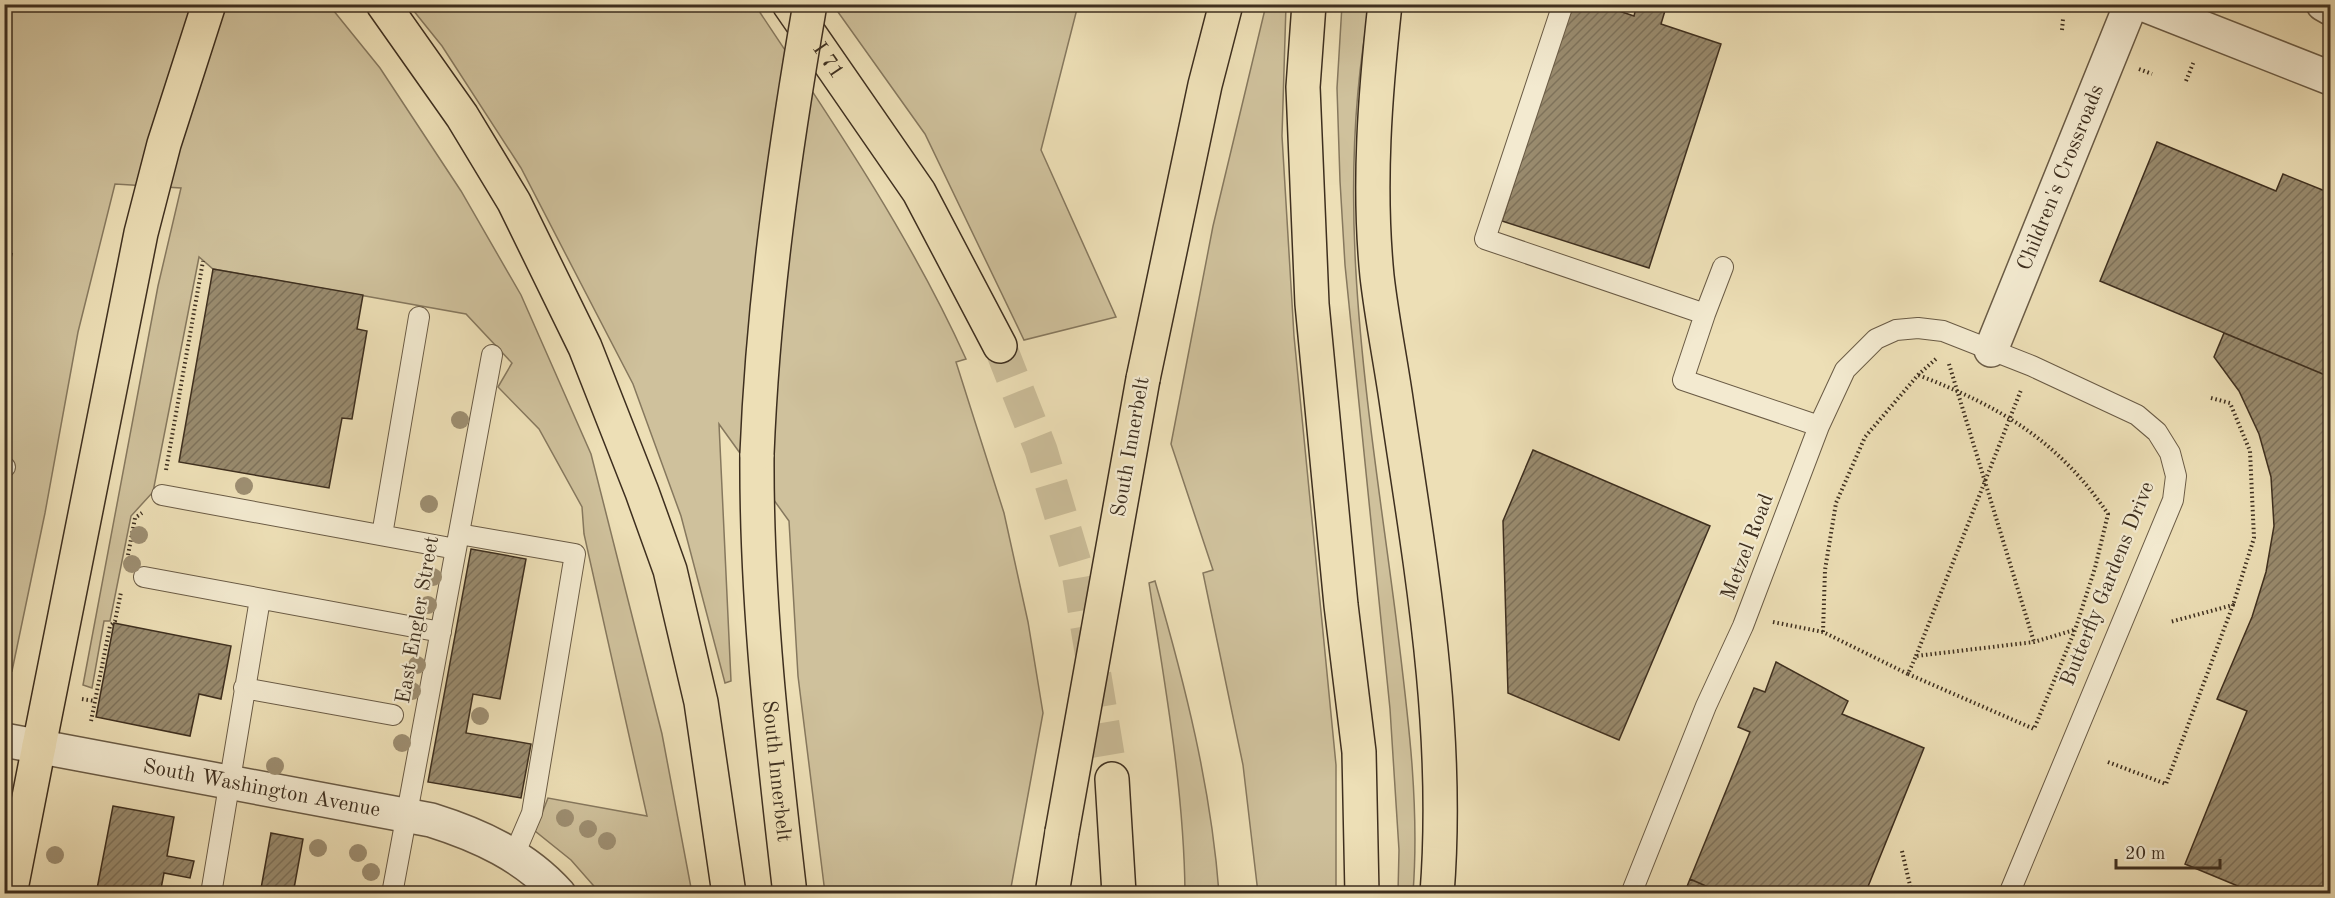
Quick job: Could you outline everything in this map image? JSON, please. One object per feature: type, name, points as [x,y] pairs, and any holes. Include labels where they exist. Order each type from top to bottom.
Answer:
[{"type":"main road","points":[[10,894],[141,233],[164,144],[209,4]]},
{"type":"main road","points":[[383,4],[462,116],[514,202],[585,347],[642,492],[670,570],[701,702],[729,894]]},
{"type":"main road","name":"I 71","points":[[789,4],[919,192],[1000,346]]},
{"type":"main road","name":"South Innerbelt","points":[[790,894],[773,750],[764,635],[757,527],[758,454],[760,378],[773,241],[810,4]]},
{"type":"main road","name":"South Innerbelt","points":[[1052,894],[1143,379],[1205,85],[1226,4]]},
{"type":"main road","points":[[1309,4],[1303,87],[1312,304],[1341,605],[1359,752],[1362,894]]},
{"type":"main road","points":[[1385,4],[1375,96],[1373,185],[1377,276],[1428,611],[1438,717],[1440,860],[1437,894]]},
{"type":"main road","points":[[1112,779],[1119,894]]},
{"type":"street","name":"Children's Crossroads","points":[[1991,350],[2131,4]]},
{"type":"street","points":[[2142,4],[2331,78]]},
{"type":"street","points":[[2323,4],[2331,8]]},
{"type":"street","name":"South Washington Avenue","points":[[4,740],[407,815],[459,829],[514,855],[559,894]]},
{"type":"lane","points":[[1563,4],[1485,239],[1705,314]]},
{"type":"lane","points":[[1723,267],[1683,380],[1819,426]]},
{"type":"lane","points":[[382,535],[419,317]]},
{"type":"lane","name":"Metzel Road","points":[[1631,894],[1706,706],[1743,626],[1819,426],[1845,370],[1876,339],[1896,330],[1918,328],[1943,331],[1991,350]]},
{"type":"lane","name":"Butterfly Gardens Drive","points":[[1991,350],[2075,384],[2137,415],[2161,439],[2170,453],[2176,476],[2173,500],[2009,894]]},
{"type":"lane","name":"East Engler Street","points":[[392,894],[492,355]]},
{"type":"lane","points":[[162,495],[382,535],[574,554],[532,813],[514,855]]},
{"type":"lane","points":[[144,577],[441,632]]},
{"type":"lane","points":[[210,894],[260,599]]},
{"type":"lane","points":[[244,688],[393,715]]},
{"type":"path","points":[[2062,30],[2063,19]]},
{"type":"path","points":[[2186,81],[2197,55]]},
{"type":"path","points":[[2137,68],[2152,74]]},
{"type":"path","points":[[1823,632],[1825,570],[1836,503],[1865,437],[1935,358],[1950,364],[2034,642]]},
{"type":"path","points":[[1773,622],[1823,632],[1908,674],[2034,729],[2075,630],[2095,568],[2108,514],[2089,486],[2052,449],[2011,417],[1957,390],[1918,375]]},
{"type":"path","points":[[1908,674],[2021,390]]},
{"type":"path","points":[[2108,762],[2166,784],[2233,605],[2254,538],[2250,451],[2230,403],[2211,398]]},
{"type":"path","points":[[2170,622],[2233,605]]},
{"type":"path","points":[[1916,656],[2034,642],[2075,630]]},
{"type":"path","points":[[82,699],[95,701]]},
{"type":"path","points":[[1902,851],[1912,894]]},
{"type":"shaded area","points":[[5,5],[329,5],[380,68],[461,191],[521,295],[591,454],[662,734],[692,893],[600,893],[571,860],[535,831],[548,798],[647,816],[584,534],[582,507],[539,429],[498,387],[512,363],[466,314],[213,269],[199,257],[153,492],[131,516],[110,621],[104,621],[92,688],[83,685],[158,286],[181,188],[115,184],[78,332],[45,513],[12,671],[5,669],[4,286],[11,255],[5,257]]},
{"type":"shaded area","points":[[409,5],[755,5],[868,178],[920,267],[966,359],[956,362],[1004,513],[1028,622],[1043,713],[1010,893],[825,893],[798,676],[789,521],[719,424],[731,681],[725,683],[681,516],[633,384],[521,168],[442,46]]},
{"type":"shaded area","points":[[833,5],[1078,5],[1041,150],[1116,317],[1024,340],[925,134]]},
{"type":"shaded area","points":[[1266,5],[1286,5],[1282,136],[1294,336],[1336,765],[1336,893],[1258,893],[1243,765],[1203,573],[1213,570],[1171,444],[1213,226]]},
{"type":"shaded area","points":[[1342,5],[1370,5],[1359,81],[1354,158],[1354,235],[1366,388],[1411,755],[1415,824],[1413,893],[1398,893],[1399,850],[1390,709],[1345,265],[1337,88]]},
{"type":"shaded area","points":[[1155,581],[1177,658],[1203,775],[1219,893],[1185,893],[1177,777],[1149,583]]},
{"type":"building","points":[[1571,4],[1598,4],[1634,16],[1637,4],[1667,4],[1661,24],[1721,44],[1649,268],[1502,221]]},
{"type":"building","points":[[2157,142],[2276,191],[2283,174],[2330,193],[2326,211],[2330,213],[2330,377],[2100,281]]},
{"type":"building","points":[[12,254],[4,286],[4,257]]},
{"type":"building","points":[[213,269],[363,295],[357,329],[367,331],[352,419],[342,418],[329,488],[179,462]]},
{"type":"building","points":[[2224,333],[2330,377],[2330,894],[2257,894],[2185,864],[2247,711],[2217,699],[2252,617],[2266,572],[2274,526],[2271,477],[2259,434],[2239,391],[2214,357]]},
{"type":"building","points":[[1533,450],[1710,526],[1619,740],[1508,693],[1503,521]]},
{"type":"building","points":[[471,549],[526,559],[500,699],[473,694],[466,733],[531,744],[521,798],[428,782]]},
{"type":"building","points":[[114,623],[231,646],[221,699],[199,694],[190,736],[96,717]]},
{"type":"building","points":[[1776,662],[1848,701],[1842,714],[1924,748],[1865,894],[1724,894],[1690,879],[1750,732],[1738,727],[1754,688],[1765,692]]},
{"type":"building","points":[[113,806],[174,817],[167,856],[194,861],[190,878],[164,873],[160,894],[96,894]]},
{"type":"building","points":[[271,833],[303,839],[293,894],[260,894]]},
{"type":"building","points":[[1690,879],[1724,894],[1684,894]]},
{"type":"tunnel","points":[[1000,346],[1041,450],[1078,573],[1112,779]]}]
